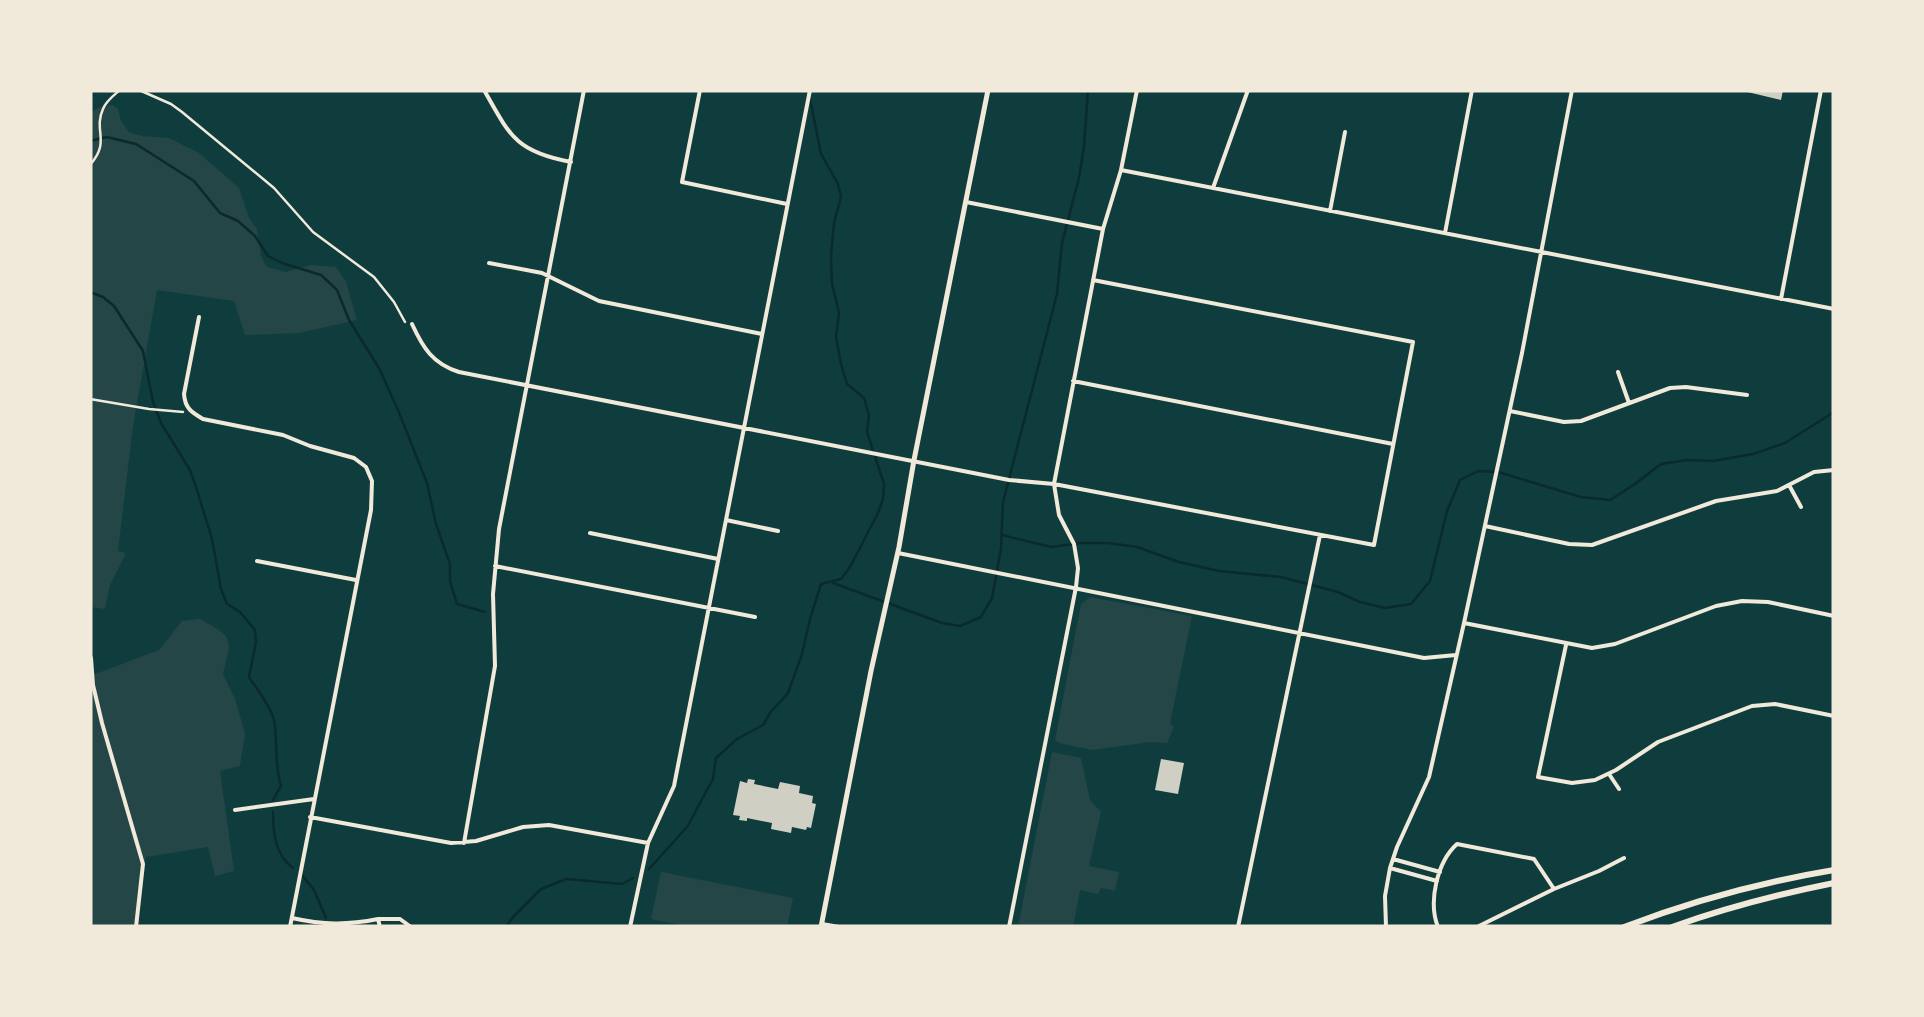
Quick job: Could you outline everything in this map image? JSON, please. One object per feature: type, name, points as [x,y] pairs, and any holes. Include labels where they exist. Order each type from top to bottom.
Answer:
[{"type":"highway","points":[[1624,927],[1744,888],[1834,870]]},
{"type":"highway","points":[[1672,927],[1717,911],[1834,883]]},
{"type":"street","points":[[484,90],[518,142],[538,154],[570,162]]},
{"type":"street","points":[[464,843],[495,666],[494,566],[499,529],[584,90]]},
{"type":"street","points":[[700,90],[682,182],[788,204]]},
{"type":"street","points":[[630,927],[648,842],[674,786],[810,90]]},
{"type":"street","points":[[839,927],[821,925],[988,90]]},
{"type":"street","points":[[1010,927],[1078,568],[1074,544],[1059,515],[1054,484],[1103,229],[1121,170],[1137,90]]},
{"type":"street","points":[[1213,188],[1248,90]]},
{"type":"street","points":[[1444,233],[1472,90]]},
{"type":"street","points":[[1386,926],[1390,868],[1429,777],[1464,623],[1572,90]]},
{"type":"street","points":[[1781,299],[1821,90]]},
{"type":"street","points":[[1330,211],[1345,132]]},
{"type":"street","points":[[1121,170],[1834,309]]},
{"type":"street","points":[[966,202],[1103,229]]},
{"type":"street","points":[[489,263],[548,276],[598,301],[762,334]]},
{"type":"street","points":[[412,324],[426,351],[441,365],[459,372],[1009,480],[1054,484],[1374,546],[1414,342],[1093,280]]},
{"type":"street","points":[[199,317],[184,394],[191,412],[354,458],[366,468],[372,481],[372,498],[290,927]]},
{"type":"street","points":[[1618,372],[1630,403]]},
{"type":"street","points":[[1073,381],[1394,444]]},
{"type":"street","points":[[1510,411],[1570,422],[1680,386],[1746,395]]},
{"type":"street","points":[[1485,526],[1569,544],[1592,545],[1716,500],[1766,494],[1814,472],[1834,470]]},
{"type":"street","points":[[1790,485],[1801,506]]},
{"type":"street","points":[[726,520],[778,530]]},
{"type":"street","points":[[590,533],[718,559]]},
{"type":"street","points":[[1238,927],[1320,535]]},
{"type":"street","points":[[898,553],[1424,658],[1456,655]]},
{"type":"street","points":[[257,561],[356,580]]},
{"type":"street","points":[[494,566],[755,617]]},
{"type":"street","points":[[1464,623],[1584,648],[1607,646],[1716,606],[1742,601],[1768,602],[1834,616]]},
{"type":"street","points":[[1566,644],[1538,777],[1572,783],[1595,780],[1658,742],[1752,706],[1775,704],[1834,716]]},
{"type":"street","points":[[91,658],[102,723],[143,864],[136,927]]},
{"type":"street","points":[[1609,774],[1620,788]]},
{"type":"street","points":[[235,810],[314,799]]},
{"type":"street","points":[[310,817],[438,842],[464,843],[548,824],[648,842]]},
{"type":"street","points":[[1438,927],[1434,915],[1437,881],[1450,850],[1457,844],[1534,859],[1554,889]]},
{"type":"street","points":[[1477,927],[1624,858]]},
{"type":"street","points":[[1393,859],[1440,872]]},
{"type":"street","points":[[1390,868],[1437,881]]},
{"type":"street","points":[[292,918],[322,925],[400,919],[411,927]]},
{"type":"street","points":[[378,918],[380,927]]},
{"type":"path","points":[[90,165],[102,144],[101,112],[120,90]]},
{"type":"path","points":[[139,90],[172,104],[234,153],[274,188],[313,232],[374,277],[405,323],[412,324]]},
{"type":"path","points":[[90,399],[148,410],[191,412]]},
{"type":"shaded area","points":[[113,105],[129,132],[169,138],[199,153],[239,188],[257,229],[261,256],[267,267],[286,272],[311,265],[336,267],[346,282],[357,320],[299,333],[245,335],[234,301],[157,290],[133,426],[118,551],[126,553],[110,585],[105,609],[90,607],[90,113]]},
{"type":"shaded area","points":[[1090,597],[1192,616],[1170,723],[1174,727],[1167,743],[1092,750],[1055,740],[1081,604]]},
{"type":"shaded area","points":[[200,619],[228,640],[223,674],[245,733],[240,766],[220,771],[234,871],[215,876],[208,847],[146,857],[135,927],[90,927],[90,676],[159,650],[182,621]]},
{"type":"shaded area","points":[[1052,752],[1081,758],[1090,800],[1101,812],[1089,866],[1119,872],[1115,891],[1101,888],[1098,894],[1080,890],[1073,927],[1018,927]]},
{"type":"shaded area","points":[[661,872],[793,898],[787,927],[691,927],[651,919]]},
{"type":"building","points":[[1739,90],[1783,90],[1781,100]]},
{"type":"building","points":[[1161,759],[1184,763],[1178,794],[1155,790]]},
{"type":"building","points":[[748,779],[778,789],[780,782],[800,786],[799,793],[813,796],[812,803],[816,804],[811,828],[792,827],[791,833],[771,829],[772,823],[739,820],[740,816],[733,815],[740,781],[747,783]]},
{"type":"waterway","points":[[833,583],[960,626],[981,617],[992,598],[1001,549],[1003,502],[1057,294],[1062,243],[1079,178],[1088,90]]},
{"type":"waterway","points":[[649,869],[687,827],[713,779],[716,758],[737,739],[763,725],[788,693],[821,584],[841,579],[850,567],[883,499],[884,484],[867,432],[869,415],[864,398],[847,384],[836,337],[839,313],[831,256],[841,197],[821,154],[810,99]]},
{"type":"waterway","points":[[90,141],[107,137],[136,144],[194,181],[220,213],[238,221],[255,236],[268,256],[321,275],[337,290],[349,320],[379,368],[427,483],[457,604],[485,612]]},
{"type":"waterway","points":[[90,292],[114,306],[143,351],[161,423],[190,470],[197,490],[227,604],[255,630],[249,677],[274,720],[281,786],[273,800]]},
{"type":"waterway","points":[[1002,535],[1051,547],[1081,543],[1137,547],[1219,571],[1281,577],[1385,608],[1411,604],[1430,581],[1447,511],[1460,480],[1478,471],[1498,472],[1581,497],[1610,500],[1661,464],[1753,454],[1785,443],[1834,412]]},
{"type":"waterway","points":[[273,812],[279,850],[293,868]]},
{"type":"waterway","points":[[302,875],[314,890],[326,918]]},
{"type":"waterway","points":[[506,927],[541,889],[566,879],[622,884],[633,878]]}]
